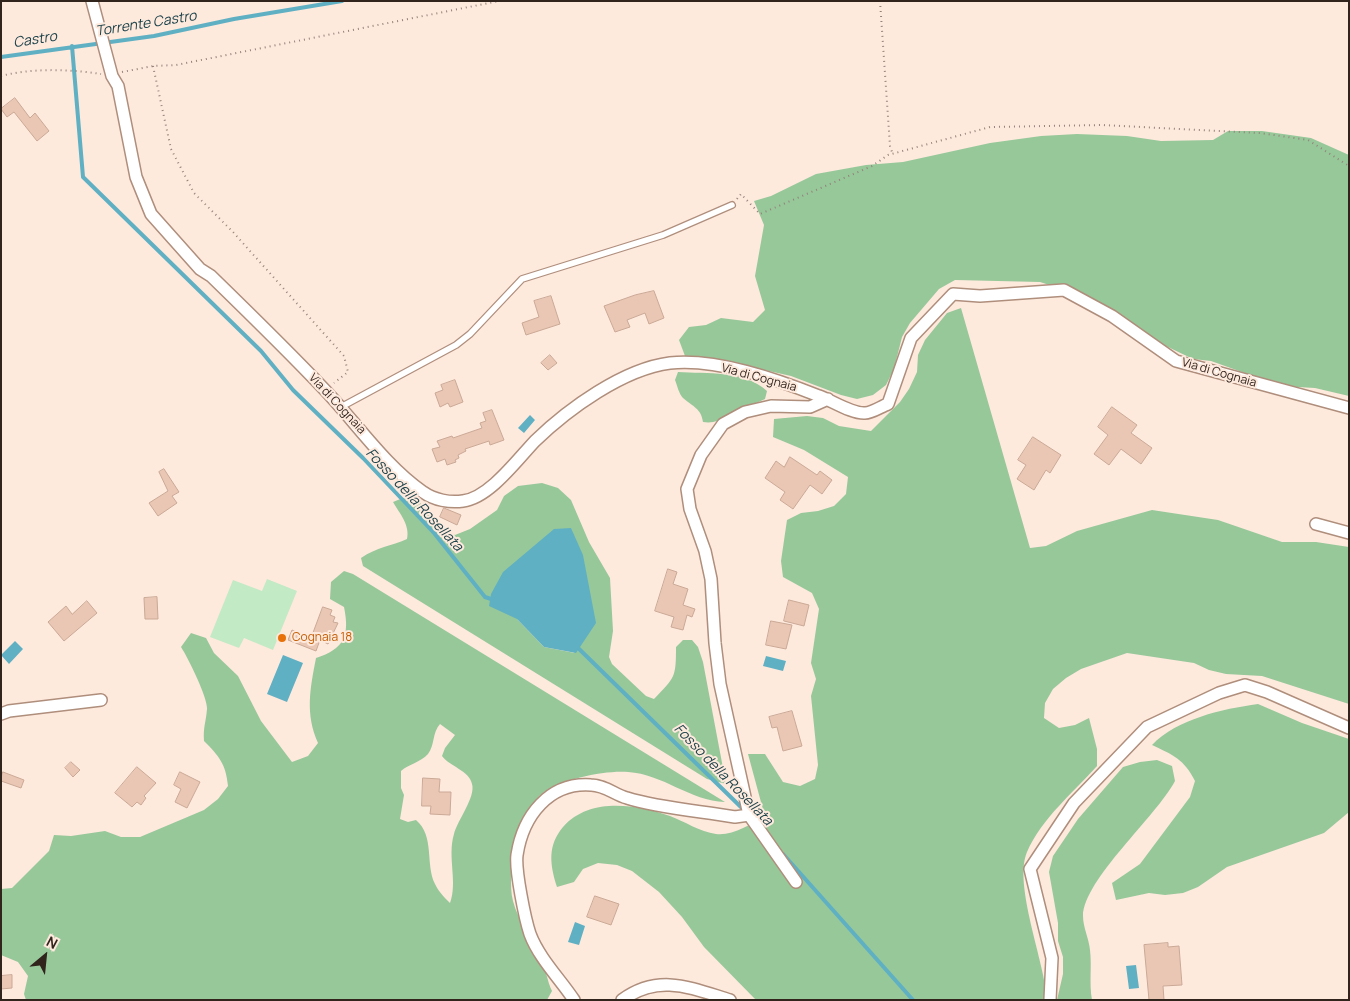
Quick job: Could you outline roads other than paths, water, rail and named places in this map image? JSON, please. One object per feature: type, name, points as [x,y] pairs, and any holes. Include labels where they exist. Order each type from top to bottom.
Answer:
[{"type":"street","name":"Via di Cognaia","points":[[92,1],[115,81],[136,177],[151,214],[200,269],[211,276],[324,389],[402,474],[423,492],[437,499],[463,501],[482,495],[548,429],[576,406],[629,375],[668,363],[695,362],[743,372],[792,385],[865,413],[888,404],[911,338],[953,294],[980,296],[1064,290],[1112,316],[1176,361],[1349,408]]},
{"type":"street","points":[[796,882],[749,815],[720,684],[715,643],[711,578],[705,551],[690,509],[687,489],[701,455],[723,424],[745,412],[771,406],[810,407],[828,399]]},
{"type":"street","points":[[1316,524],[1349,533]]},
{"type":"street","points":[[1050,1000],[1052,958],[1030,869],[1074,803],[1147,728],[1219,693],[1244,685],[1267,692],[1349,728]]},
{"type":"street","points":[[1,714],[9,711],[101,700]]},
{"type":"street","points":[[574,1000],[544,958],[530,934],[517,868],[517,856],[524,829],[540,802],[552,793],[572,787],[592,785],[609,789],[626,798],[735,817],[749,815]]},
{"type":"street","points":[[622,1000],[632,993],[663,984],[684,986],[730,1000]]},
{"type":"lane","points":[[340,408],[456,345],[470,334],[522,279],[663,234],[732,206]]},
{"type":"water","points":[[530,415],[535,420],[524,433],[518,428]]},
{"type":"water","points":[[571,528],[583,555],[596,623],[576,653],[544,647],[517,619],[489,606],[491,594],[503,572],[554,529]]},
{"type":"water","points":[[15,641],[23,649],[9,664],[1,655]]},
{"type":"water","points":[[283,655],[303,663],[287,702],[267,694]]},
{"type":"water","points":[[766,656],[786,661],[783,671],[763,666]]},
{"type":"water","points":[[575,922],[585,926],[579,945],[568,942]]},
{"type":"water","points":[[1136,965],[1139,988],[1129,989],[1126,966]]},
{"type":"waterway","name":"Torrente Castro","points":[[1,57],[154,36],[234,19],[342,1]]},
{"type":"waterway","name":"Fosso della Rosellata","points":[[72,46],[83,177],[261,351],[293,390],[363,458],[434,533],[485,597],[494,600]]},
{"type":"waterway","name":"Fosso della Rosellata","points":[[575,645],[745,811]]},
{"type":"waterway","name":"Fosso della Rosellata","points":[[783,854],[913,1000]]},
{"type":"place","name":"Cognaia 18","points":[[282,638]]},
{"type":"water label","name":"Castro","points":[[35,40]]}]
